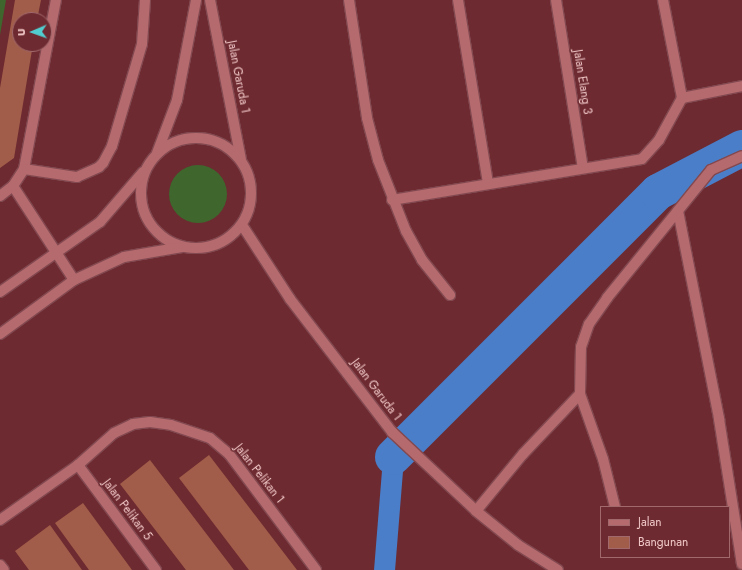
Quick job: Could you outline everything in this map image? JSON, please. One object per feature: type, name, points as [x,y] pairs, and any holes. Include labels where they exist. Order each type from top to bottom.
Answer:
[{"type":"street","points":[[0,196],[12,186],[24,169],[56,0]]},
{"type":"street","points":[[24,169],[77,177],[99,167],[103,163],[112,146],[142,44],[145,0]]},
{"type":"street","points":[[0,292],[100,222],[157,153],[177,100],[196,0]]},
{"type":"street","name":"Jalan Garuda 1","points":[[210,0],[241,160]]},
{"type":"street","points":[[349,0],[367,118],[392,200],[422,260],[450,295]]},
{"type":"street","points":[[458,0],[488,184]]},
{"type":"street","name":"Jalan Elang 3","points":[[556,0],[583,168]]},
{"type":"street","points":[[392,200],[642,159],[659,140],[682,98],[663,0]]},
{"type":"street","points":[[682,98],[742,86]]},
{"type":"street","points":[[0,334],[74,280],[124,257],[184,247],[200,248],[216,245],[230,237],[242,225],[249,210],[252,193],[249,175],[241,160],[227,146],[210,138],[191,137],[172,142],[157,153]]},
{"type":"street","points":[[615,506],[603,459],[580,394],[580,347],[589,324],[607,298],[711,170],[742,156]]},
{"type":"street","points":[[146,168],[142,184],[141,201],[146,216],[156,230],[168,241],[184,247]]},
{"type":"street","points":[[12,186],[54,253],[74,280]]},
{"type":"street","points":[[678,211],[719,419],[742,564]]},
{"type":"street","name":"Jalan Garuda 1","points":[[242,225],[290,299],[392,432],[476,511],[518,544],[558,570]]},
{"type":"street","points":[[476,511],[523,454],[580,394]]},
{"type":"street","name":"Jalan Pelikan 1","points":[[0,520],[78,465],[114,433],[134,424],[150,422],[171,425],[210,438],[229,454],[316,570]]},
{"type":"street","name":"Jalan Pelikan 5","points":[[78,465],[156,570]]},
{"type":"street","points":[[0,565],[4,570]]},
{"type":"green space","points":[[0,0],[6,0],[0,35]]},
{"type":"green space","points":[[198,165],[214,170],[222,178],[227,194],[222,210],[214,218],[198,223],[182,218],[174,210],[169,194],[174,178],[182,170]]},
{"type":"building","points":[[15,0],[41,0],[39,12],[13,12]]},
{"type":"building","points":[[12,18],[12,52],[32,52],[14,158],[0,168],[0,88]]},
{"type":"building","points":[[209,455],[297,570],[249,570],[179,478]]},
{"type":"building","points":[[150,460],[234,570],[186,570],[120,484]]},
{"type":"building","points":[[83,503],[132,570],[89,570],[55,523]]},
{"type":"building","points":[[50,525],[82,570],[29,570],[15,551]]},
{"type":"waterway","points":[[393,457],[658,192],[742,148]]},
{"type":"waterway","points":[[384,570],[393,457]]}]
